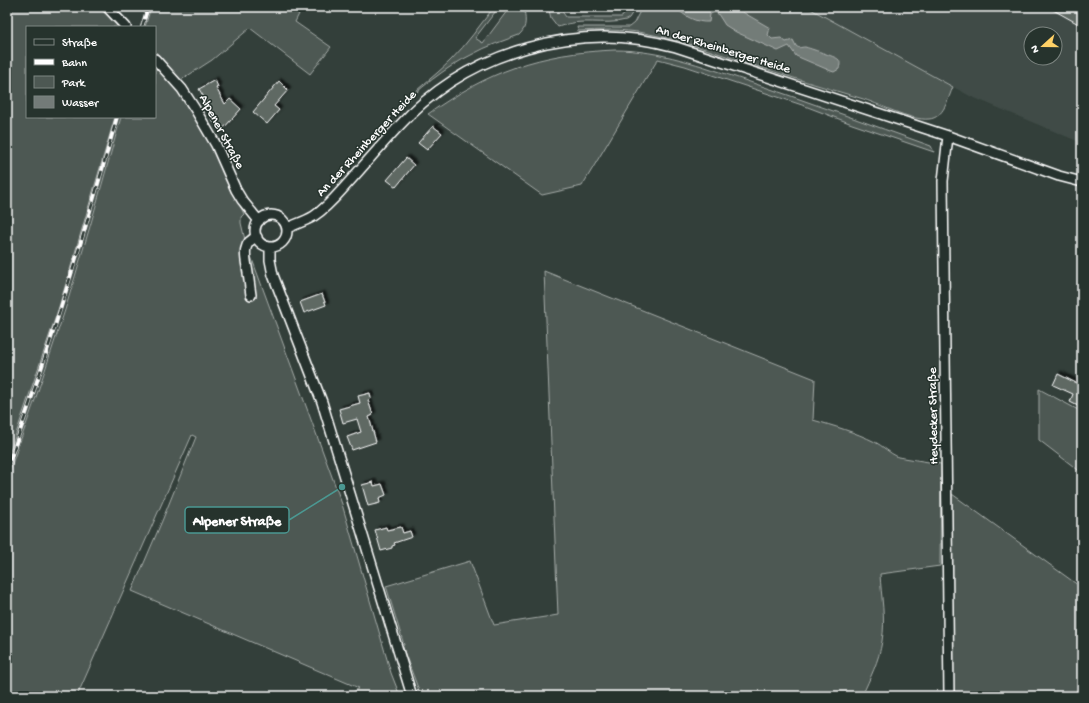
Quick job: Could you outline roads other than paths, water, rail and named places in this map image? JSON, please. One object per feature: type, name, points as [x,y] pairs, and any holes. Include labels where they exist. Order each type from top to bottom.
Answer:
[{"type":"street","points":[[107,7],[125,26]]},
{"type":"street","name":"An der Rheinberger Heide","points":[[287,228],[308,220],[326,207],[409,116],[440,90],[476,68],[504,55],[556,41],[585,38],[619,37],[644,39],[695,52],[948,136],[1059,176],[1082,182]]},
{"type":"street","name":"Alpener Straße","points":[[156,60],[182,89],[195,109],[216,145],[236,190],[259,221]]},
{"type":"street","name":"Heydecker Straße","points":[[948,136],[943,181],[949,696]]},
{"type":"street","points":[[267,216],[277,216],[287,228],[286,237],[279,244],[270,246],[262,243],[257,237],[256,228],[259,221],[267,216]]},
{"type":"street","points":[[251,295],[245,254],[248,242],[257,237]]},
{"type":"street","points":[[270,246],[270,260],[273,275],[322,402],[412,696]]},
{"type":"water","points":[[675,7],[734,7],[770,28],[768,35],[772,39],[781,38],[786,42],[793,40],[796,46],[800,48],[805,47],[836,58],[840,62],[839,69],[834,72],[796,56],[789,46],[778,51],[736,32],[725,25],[715,12],[710,14],[709,22],[704,22],[690,18]]},
{"type":"railway","points":[[142,26],[148,7]]},
{"type":"railway","points":[[7,468],[65,293],[117,118]]},
{"type":"place","name":"Alpener Straße","points":[[342,487]]}]
